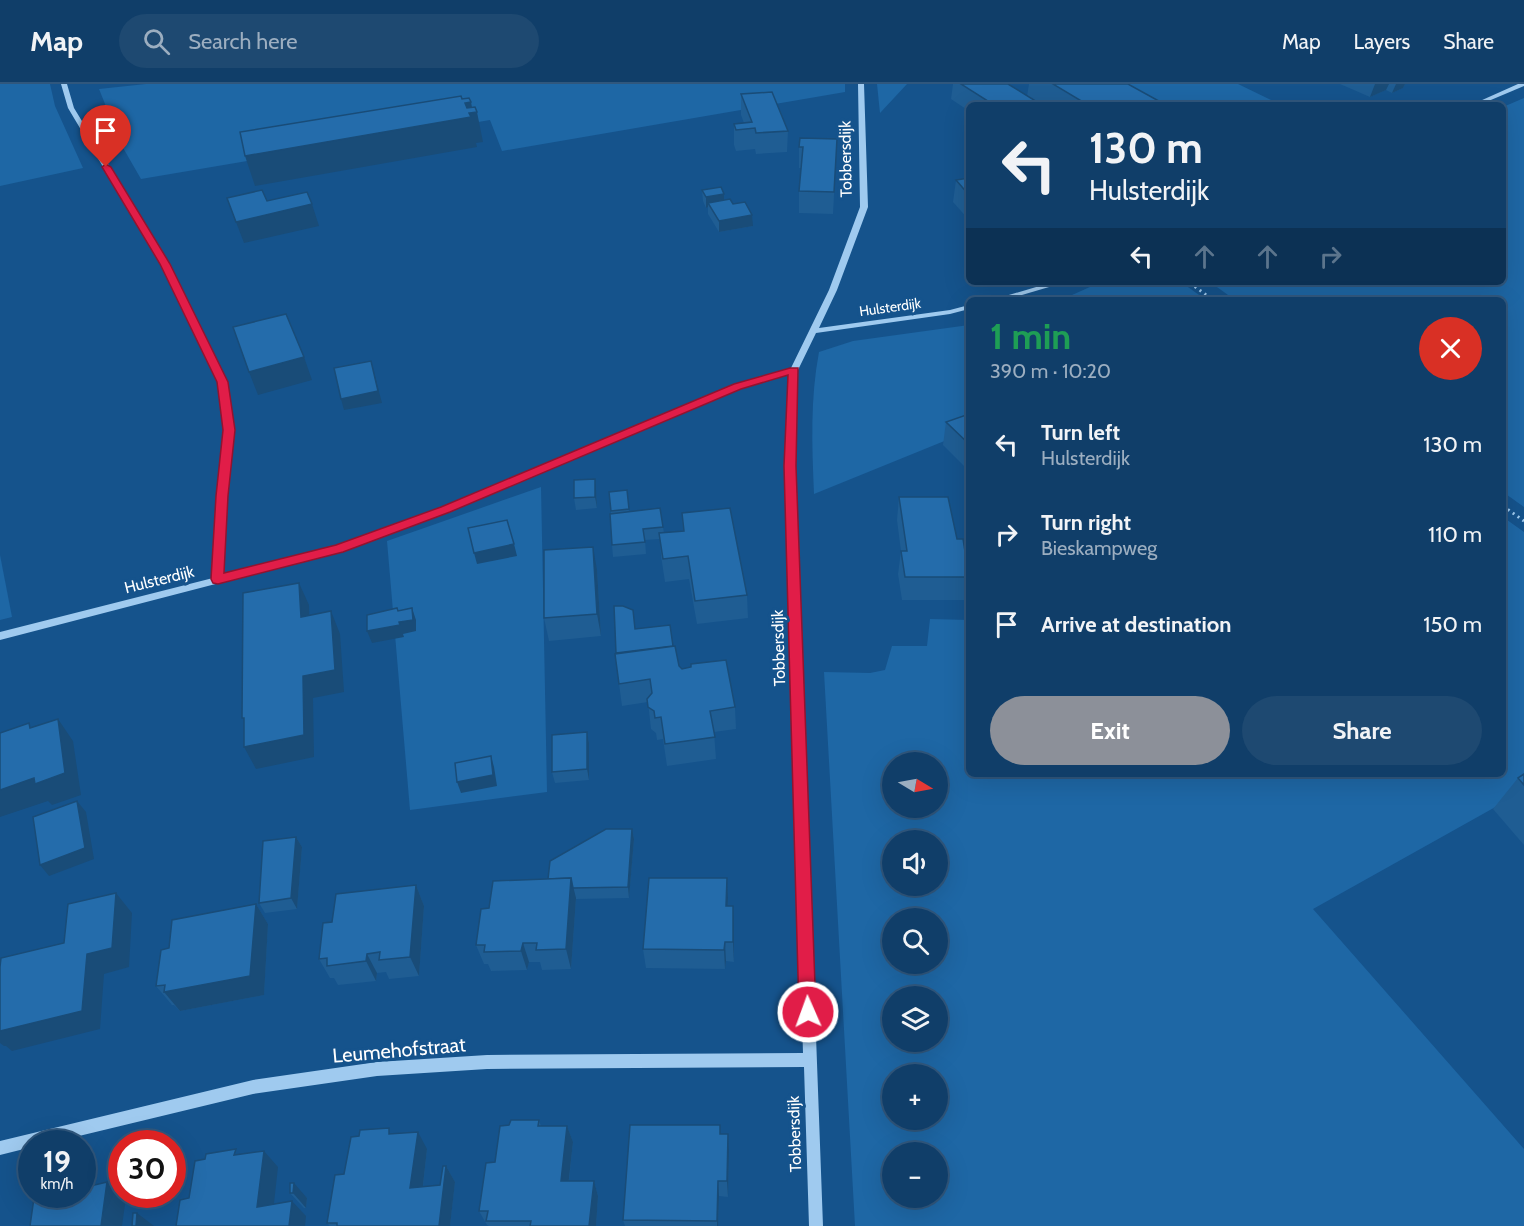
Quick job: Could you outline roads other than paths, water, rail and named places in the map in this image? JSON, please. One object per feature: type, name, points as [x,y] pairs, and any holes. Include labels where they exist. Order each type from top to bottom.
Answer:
[{"type":"street","points":[[64,84],[71,108],[165,264],[222,382],[229,430],[222,496],[218,579]]},
{"type":"street","name":"Tobbersdijk","points":[[816,1226],[790,466],[794,370],[833,290],[864,207],[861,84]]},
{"type":"street","points":[[1481,102],[1524,84]]},
{"type":"street","points":[[1007,297],[1051,285]]},
{"type":"street","name":"Hulsterdijk","points":[[814,331],[966,308]]},
{"type":"street","name":"Hulsterdijk","points":[[0,636],[339,549],[445,510],[738,387],[794,370]]},
{"type":"street","name":"Leumehofstraat","points":[[0,1148],[254,1087],[376,1069],[498,1061],[809,1060]]}]
